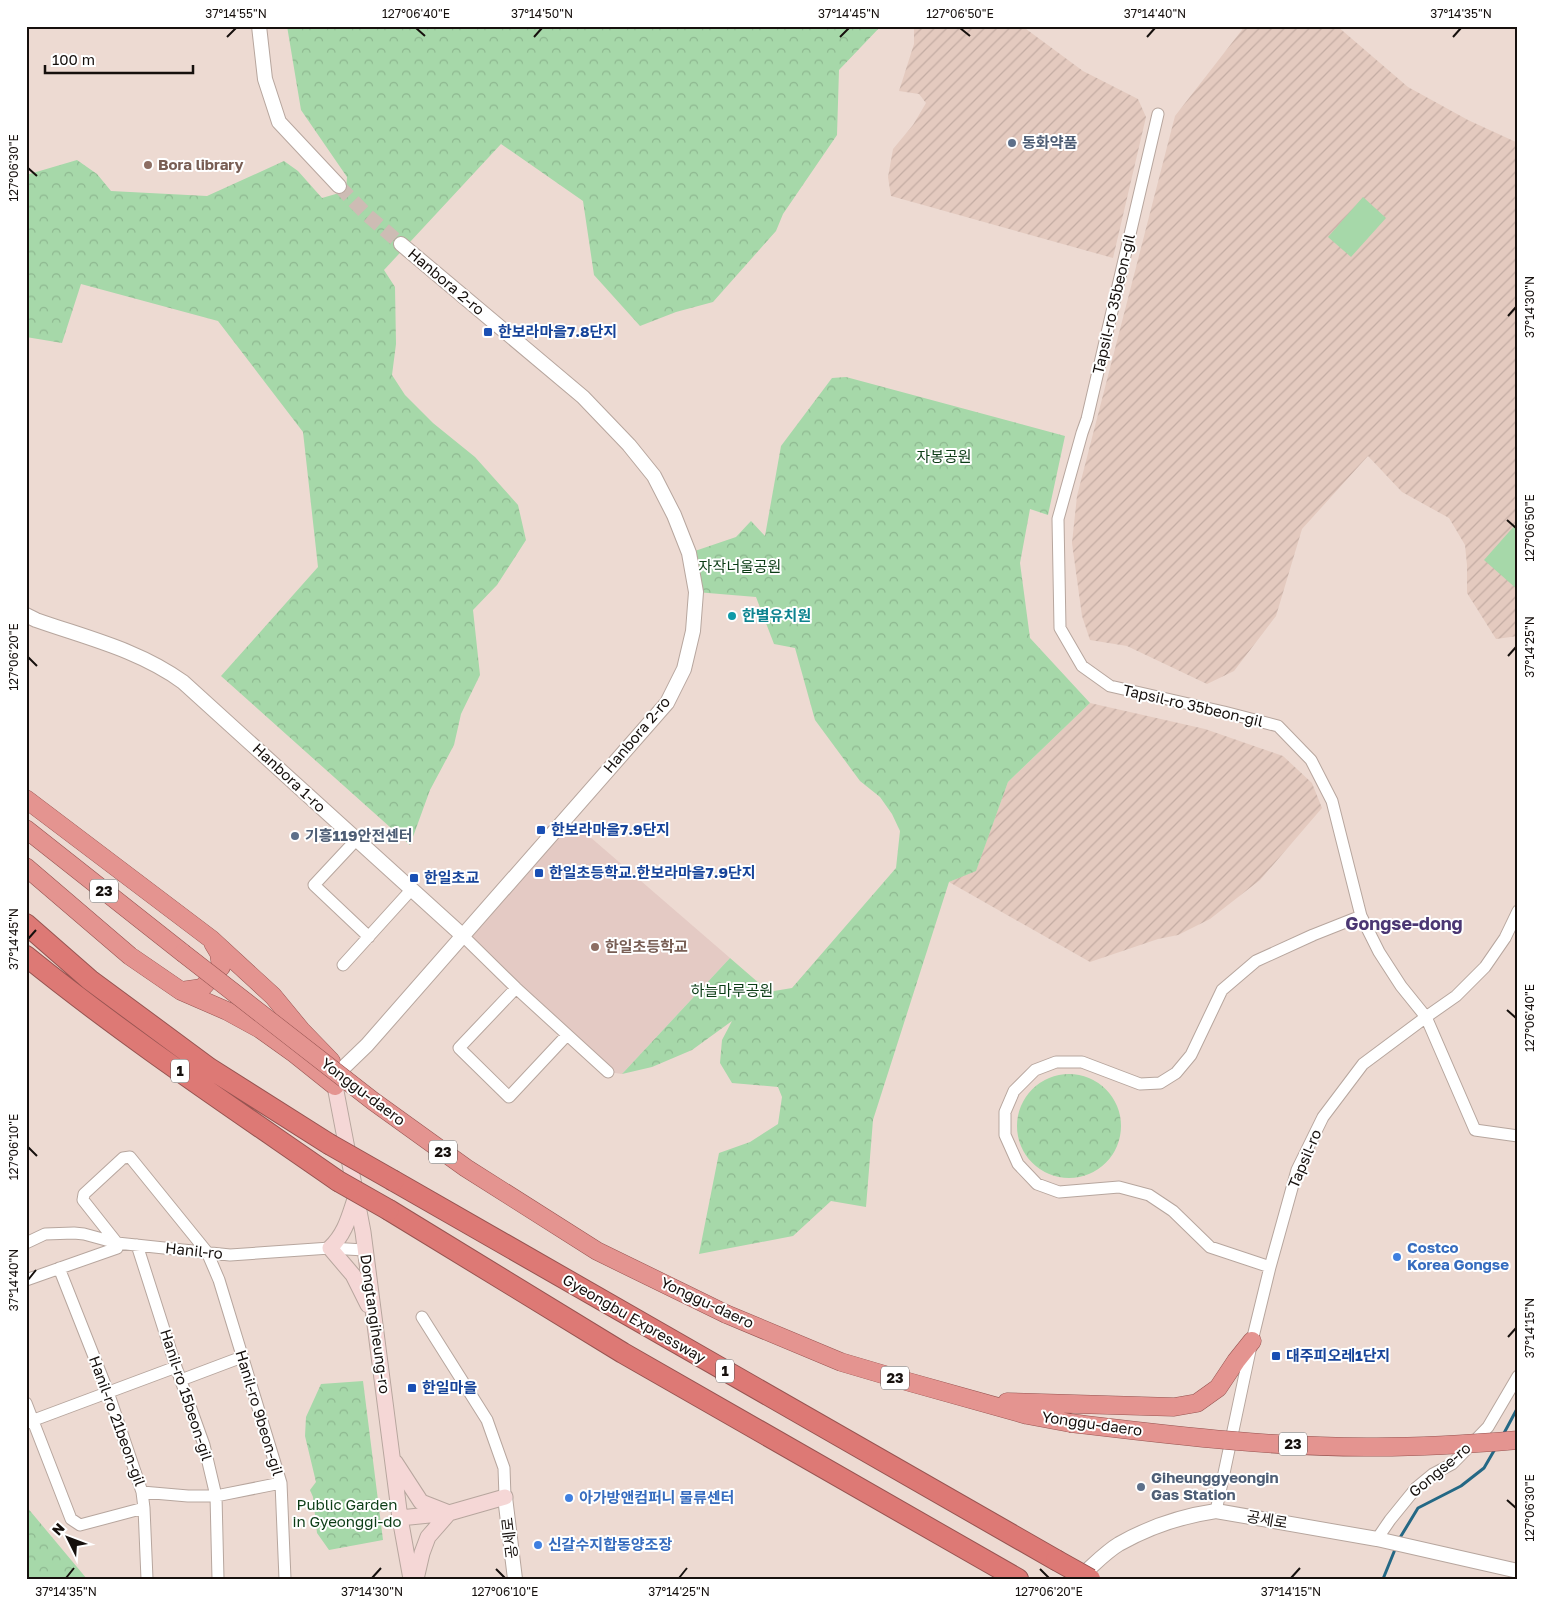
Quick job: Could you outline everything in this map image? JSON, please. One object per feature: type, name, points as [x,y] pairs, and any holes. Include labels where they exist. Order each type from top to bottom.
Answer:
[{"type":"highway","points":[[26,799],[211,938],[273,996],[337,1079]]},
{"type":"highway","name":"Yonggu-daero","points":[[26,830],[373,1101],[466,1168],[597,1251],[726,1314],[841,1362],[1027,1415],[1070,1423],[1188,1437],[1325,1446],[1376,1447],[1443,1446],[1518,1440]]},
{"type":"highway","points":[[26,867],[130,956],[181,991],[227,1011],[260,1029],[295,1054],[337,1079]]},
{"type":"highway","name":"Gyeongbu Expressway","points":[[26,924],[90,980],[209,1068],[329,1144],[1090,1579]]},
{"type":"highway","points":[[181,991],[202,988],[221,967],[218,953],[211,938]]},
{"type":"highway","name":"1","points":[[26,956],[73,994],[194,1082],[338,1181],[389,1210],[623,1354],[1018,1579]]},
{"type":"highway","points":[[979,1401],[1174,1406],[1197,1403],[1218,1388],[1252,1341]]},
{"type":"main road","name":"Dongtangiheung-ro","points":[[337,1079],[374,1317],[400,1518],[411,1579]]},
{"type":"main road","points":[[356,1197],[346,1227],[338,1240],[330,1248],[353,1275],[374,1317]]},
{"type":"main road","points":[[392,1458],[421,1502],[449,1513]]},
{"type":"main road","points":[[400,1518],[449,1513],[505,1497]]},
{"type":"main road","points":[[416,1579],[428,1537],[449,1513]]},
{"type":"street","points":[[259,26],[265,79],[280,122],[339,186]]},
{"type":"street","name":"Tapsil-ro 35beon-gil","points":[[1158,114],[1087,419],[1058,519],[1060,628],[1082,666],[1110,686],[1278,726],[1311,760],[1332,800],[1361,916],[1401,986],[1426,1017],[1475,1130],[1518,1136]]},
{"type":"street","name":"Hanbora 2-ro","points":[[337,1079],[667,703],[684,669],[694,631],[696,592],[690,553],[674,515],[654,476],[629,445],[583,397],[401,244]]},
{"type":"street","name":"Hanbora 1-ro","points":[[26,615],[138,655],[170,672],[200,696],[462,935],[516,988],[608,1072]]},
{"type":"street","points":[[356,840],[314,885],[369,937]]},
{"type":"street","points":[[343,965],[411,890]]},
{"type":"street","name":"Tapsil-ro","points":[[1216,1511],[1252,1341],[1270,1267],[1297,1170],[1323,1117],[1363,1064],[1456,996],[1485,967],[1505,938],[1518,912]]},
{"type":"street","points":[[1270,1267],[1210,1247],[1173,1211],[1149,1195],[1119,1188],[1059,1192],[1037,1184],[1018,1164],[1005,1135],[1005,1112],[1014,1091],[1035,1070],[1056,1062],[1082,1062],[1140,1084],[1160,1083],[1176,1073],[1191,1055],[1222,990],[1256,961],[1361,916]]},
{"type":"street","points":[[516,988],[459,1048],[509,1096],[567,1035]]},
{"type":"street","name":"Hanil-ro 9beon-gil","points":[[117,1242],[84,1200],[84,1194],[123,1158],[130,1157],[207,1252],[219,1280],[282,1483],[286,1579]]},
{"type":"street","name":"Hanil-ro","points":[[26,1243],[45,1234],[74,1233],[137,1245],[230,1255],[330,1248],[364,1250]]},
{"type":"street","points":[[26,1280],[117,1248],[117,1242]]},
{"type":"street","name":"Hanil-ro 15beon-gil","points":[[137,1245],[176,1368],[202,1435],[216,1496],[218,1579]]},
{"type":"street","name":"Hanil-ro 21beon-gil","points":[[60,1268],[108,1392],[142,1492],[147,1579]]},
{"type":"street","points":[[422,1317],[487,1420],[504,1468],[505,1497]]},
{"type":"street","points":[[181,1380],[242,1357]]},
{"type":"street","points":[[29,1422],[176,1368]]},
{"type":"street","name":"Gongse-ro","points":[[1381,1540],[1399,1508],[1416,1488],[1433,1474],[1452,1464],[1488,1427],[1518,1376]]},
{"type":"street","points":[[26,1403],[29,1422],[71,1519],[80,1525],[144,1508]]},
{"type":"street","points":[[142,1492],[188,1496],[216,1496],[282,1483]]},
{"type":"street","name":"공세로","points":[[505,1497],[515,1579]]},
{"type":"street","name":"공세로","points":[[1077,1579],[1118,1545],[1168,1521],[1199,1513],[1216,1511],[1381,1540],[1518,1571]]},
{"type":"shaded area","points":[[914,26],[1022,26],[1083,71],[1138,99],[1146,117],[1113,258],[891,196],[888,177],[893,149],[913,125],[926,103],[919,94],[899,91],[914,44]]},
{"type":"shaded area","points":[[1245,26],[1337,26],[1408,87],[1468,120],[1518,143],[1518,636],[1496,639],[1467,593],[1465,545],[1449,518],[1402,492],[1368,456],[1302,529],[1276,616],[1234,671],[1207,684],[1127,646],[1090,640],[1082,616],[1072,543],[1077,496],[1175,116]]},
{"type":"shaded area","points":[[1090,703],[1205,729],[1283,756],[1312,783],[1322,808],[1260,880],[1210,919],[1178,935],[1158,939],[1090,962],[949,882],[976,870],[1008,782]]},
{"type":"shaded area","name":"한일초등학교","points":[[567,817],[730,958],[622,1074],[608,1072],[462,935]]},
{"type":"green space","points":[[287,26],[881,26],[839,70],[837,135],[783,214],[776,231],[713,302],[676,312],[640,326],[594,275],[583,201],[501,144],[384,270],[395,287],[396,344],[392,375],[405,395],[433,423],[475,457],[518,505],[526,540],[497,585],[473,610],[480,675],[461,714],[454,745],[430,790],[410,845],[221,676],[318,567],[303,432],[218,321],[81,284],[62,343],[26,337],[26,175],[77,160],[97,174],[111,191],[207,196],[284,161],[298,171],[322,198],[346,191],[347,177],[301,110]]},
{"type":"green space","points":[[1363,197],[1386,218],[1351,257],[1328,237]]},
{"type":"green space","points":[[846,377],[1065,436],[1048,515],[1030,509],[1020,563],[1030,638],[1090,703],[1008,782],[976,871],[949,882],[873,1120],[866,1207],[831,1201],[793,1236],[699,1254],[719,1153],[750,1142],[778,1124],[782,1097],[778,1087],[732,1083],[720,1063],[722,1040],[732,1021],[692,1050],[652,1067],[622,1074],[730,958],[760,984],[761,997],[774,991],[792,988],[896,868],[900,831],[892,814],[880,797],[860,781],[815,720],[795,648],[774,644],[756,597],[696,592],[689,553],[736,537],[751,521],[765,536],[781,446],[832,378]]},
{"type":"green space","points":[[1516,524],[1518,526],[1518,590],[1484,560]]},
{"type":"green space","points":[[1069,1074],[1089,1078],[1098,1082],[1106,1089],[1113,1097],[1117,1106],[1121,1126],[1117,1146],[1113,1155],[1106,1163],[1098,1170],[1089,1174],[1069,1178],[1049,1174],[1040,1170],[1032,1163],[1025,1155],[1021,1146],[1017,1126],[1021,1106],[1025,1097],[1032,1089],[1040,1082],[1049,1078]]},
{"type":"green space","name":"Public Garden in Gyeonggi-do","points":[[363,1381],[383,1540],[329,1550],[317,1533],[313,1497],[310,1490],[316,1482],[305,1436],[306,1417],[321,1384]]},
{"type":"green space","points":[[26,1506],[87,1579],[26,1579]]},
{"type":"waterway","points":[[1503,1435],[1518,1407]]},
{"type":"waterway","points":[[1398,1541],[1418,1508],[1461,1486],[1484,1468],[1495,1449]]},
{"type":"waterway","points":[[1383,1579],[1396,1547]]},
{"type":"tunnel","points":[[339,186],[366,214],[401,244]]},
{"type":"place","name":"동화약품","points":[[1012,143]]},
{"type":"place","name":"Bora library","points":[[148,165]]},
{"type":"place","name":"한보라마을7.8단지","points":[[488,332]]},
{"type":"place","name":"한별유치원","points":[[732,616]]},
{"type":"place","name":"한보라마을7.9단지","points":[[541,830]]},
{"type":"place","name":"기흥119안전센터","points":[[295,836]]},
{"type":"place","name":"한일초등학교.한보라마을7.9단지","points":[[539,873]]},
{"type":"place","name":"한일초교","points":[[414,878]]},
{"type":"place","name":"한일초등학교","points":[[595,947]]},
{"type":"place","name":"Costco Korea Gongse","points":[[1397,1257]]},
{"type":"place","name":"대주피오레1단지","points":[[1276,1356]]},
{"type":"place","name":"한일마을","points":[[412,1388]]},
{"type":"place","name":"Giheunggyeongin Gas Station","points":[[1141,1487]]},
{"type":"place","name":"아가방앤컴퍼니 물류센터","points":[[569,1498]]},
{"type":"place","name":"신갈수지합동양조장","points":[[538,1545]]},
{"type":"district","name":"Gongse-dong","points":[[1404,924]]},
{"type":"park label","name":"자봉공원","points":[[944,457]]},
{"type":"park label","name":"자작너울공원","points":[[740,567]]},
{"type":"park label","name":"하늘마루공원","points":[[732,991]]}]
